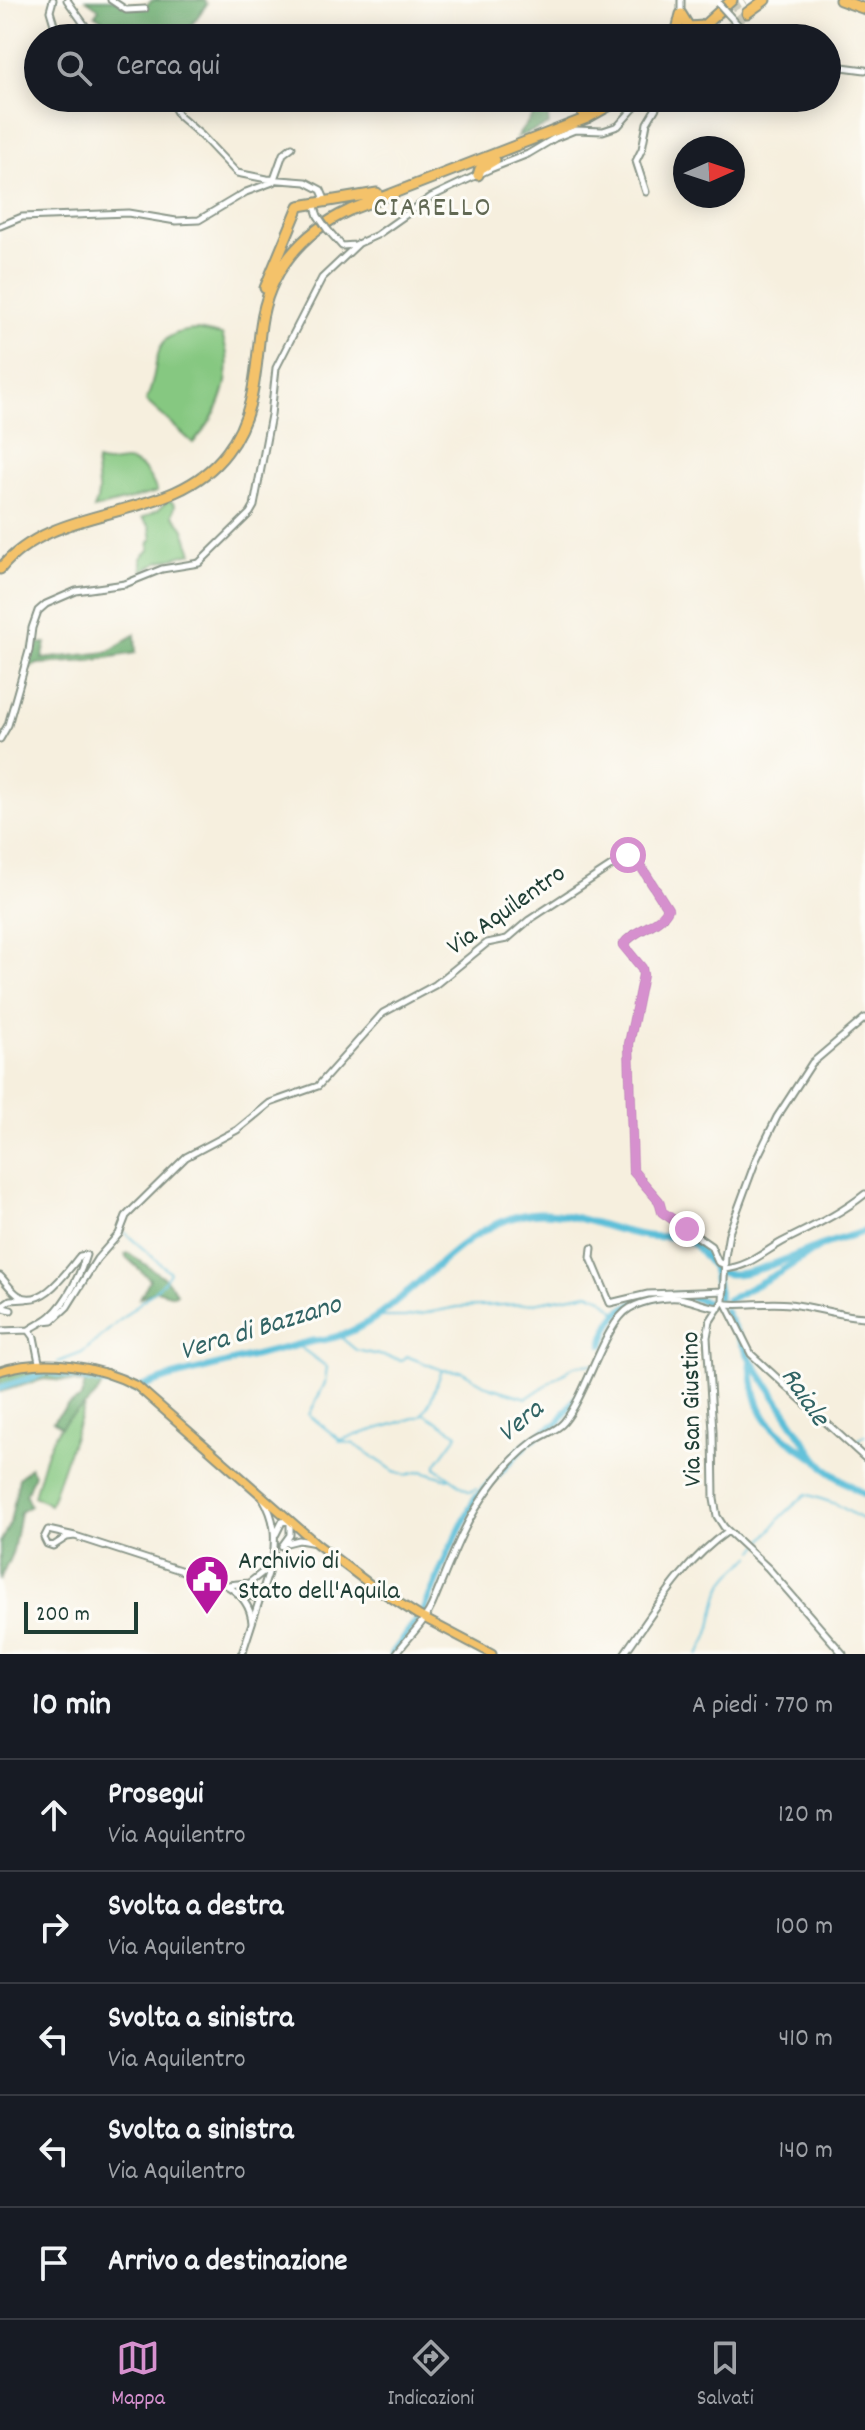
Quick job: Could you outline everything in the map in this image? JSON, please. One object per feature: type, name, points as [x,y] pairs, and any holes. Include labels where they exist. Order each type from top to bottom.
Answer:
[{"type":"highway","points":[[705,24],[732,0]]},
{"type":"highway","points":[[747,13],[761,3],[774,0]]},
{"type":"highway","points":[[840,0],[865,6]]},
{"type":"highway","points":[[856,0],[865,6]]},
{"type":"highway","points":[[681,12],[687,24]]},
{"type":"highway","points":[[678,24],[681,12]]},
{"type":"highway","points":[[582,115],[586,112]]},
{"type":"highway","points":[[265,288],[283,256],[310,227],[335,211],[588,112]]},
{"type":"highway","points":[[0,569],[21,548],[47,532],[73,522],[156,501],[196,482],[215,466],[240,434],[250,408],[261,323],[269,294],[289,256],[318,228],[350,210],[599,112]]},
{"type":"highway","points":[[478,175],[486,164],[523,148],[536,138]]},
{"type":"highway","points":[[0,560],[44,528],[155,495],[195,476],[213,461],[236,429],[244,407],[256,322],[265,288],[296,209],[377,193]]},
{"type":"main road","points":[[0,1371],[39,1362],[116,1377],[140,1388],[317,1544],[376,1589],[492,1654]]},
{"type":"street","points":[[53,0],[50,9],[54,24]]},
{"type":"street","points":[[67,0],[84,24]]},
{"type":"street","points":[[111,0],[125,9],[145,9]]},
{"type":"street","points":[[681,0],[681,12]]},
{"type":"street","points":[[681,12],[689,0]]},
{"type":"street","points":[[713,0],[737,24]]},
{"type":"street","points":[[841,67],[865,70]]},
{"type":"street","points":[[176,112],[235,172],[274,180],[306,182],[327,229],[341,246],[358,244]]},
{"type":"street","points":[[0,739],[8,725],[38,611],[46,604],[76,591],[125,584],[162,569],[199,563],[250,513],[254,506],[271,415],[276,368],[323,276],[358,244],[392,227],[431,197],[574,131],[603,131],[614,127],[632,112]]},
{"type":"street","points":[[646,192],[636,161],[642,150],[646,124],[653,112]]},
{"type":"street","points":[[0,226],[22,217],[128,213],[176,221],[199,220],[246,192],[269,184],[274,180],[283,155],[292,147]]},
{"type":"street","name":"Via Aquilentro","points":[[44,1321],[53,1320],[69,1305],[97,1259],[119,1234],[126,1216],[186,1157],[237,1130],[270,1103],[318,1086],[383,1013],[435,985],[487,943],[507,939],[529,920],[628,855],[635,857],[668,909],[666,915],[623,945],[642,968],[643,975],[629,1044],[633,1171],[659,1201],[662,1212],[711,1246],[725,1271]]},
{"type":"street","name":"Via San Giustino","points":[[843,1654],[768,1568],[728,1531],[717,1516],[707,1363],[709,1325],[722,1304],[720,1291],[729,1233],[756,1160],[777,1117],[812,1063],[865,1018]]},
{"type":"street","points":[[725,1271],[751,1262],[836,1215],[865,1194]]},
{"type":"street","points":[[592,1248],[591,1258],[610,1303],[648,1294],[720,1291]]},
{"type":"street","points":[[0,1307],[8,1301],[43,1295],[81,1255],[86,1255],[63,1302],[44,1321],[29,1330],[0,1331]]},
{"type":"street","points":[[0,1276],[16,1293],[27,1299]]},
{"type":"street","points":[[396,1654],[422,1617],[470,1516],[509,1464],[535,1440],[564,1422],[593,1371],[611,1327],[620,1316],[638,1304],[678,1298],[704,1307],[786,1303],[814,1307],[840,1316],[865,1317]]},
{"type":"street","points":[[722,1304],[751,1354],[865,1458]]},
{"type":"street","points":[[0,1307],[11,1310]]},
{"type":"street","points":[[29,1330],[34,1337],[39,1362]]},
{"type":"street","points":[[258,1491],[273,1519],[276,1540]]},
{"type":"street","points":[[231,1586],[255,1580],[272,1561],[290,1533],[290,1520],[281,1524],[272,1561],[242,1654]]},
{"type":"street","points":[[75,1536],[68,1536],[53,1546],[47,1544],[44,1538],[46,1531],[51,1529],[75,1536],[231,1586],[255,1597],[260,1596]]},
{"type":"street","points":[[624,1654],[687,1567],[711,1542],[728,1531]]},
{"type":"street","points":[[282,1546],[298,1540],[317,1544]]},
{"type":"street","points":[[231,1586],[248,1607],[252,1623]]},
{"type":"green space","points":[[86,0],[115,0],[133,8],[143,7],[153,0],[204,0],[207,4],[192,24],[109,24],[95,15],[99,9]]},
{"type":"green space","points":[[535,112],[548,112],[549,125],[517,137]]},
{"type":"green space","points":[[198,330],[222,335],[228,364],[227,379],[218,407],[193,443],[146,401],[163,344],[181,332]]},
{"type":"green space","points":[[97,461],[136,463],[149,476],[157,492],[94,509],[98,495]]},
{"type":"green space","points":[[167,501],[175,505],[173,515],[183,527],[192,553],[158,562],[143,571],[141,558],[149,550],[152,540],[150,527],[142,518]]},
{"type":"green space","points":[[135,634],[136,653],[89,661],[38,664],[26,669],[32,643],[46,643],[42,659],[108,652]]},
{"type":"green space","points":[[129,1253],[166,1279],[177,1293],[174,1295],[156,1290],[140,1298],[150,1279],[126,1257],[125,1254]]},
{"type":"green space","points":[[27,1365],[70,1368],[104,1376],[93,1398],[61,1427],[53,1421],[67,1406],[81,1398],[85,1383],[44,1379],[0,1392],[0,1374]]},
{"type":"green space","points":[[85,1404],[50,1505],[34,1496],[45,1457],[64,1422]]},
{"type":"green space","points":[[30,1467],[34,1474],[26,1495],[30,1506],[20,1512],[13,1551],[0,1580],[0,1543],[10,1523],[19,1478]]},
{"type":"waterway","name":"Vera di Bazzano","points":[[0,1388],[48,1372],[136,1389],[171,1377],[342,1335],[369,1322],[467,1241],[494,1225],[523,1215],[570,1216],[631,1233],[684,1239],[694,1244],[723,1273],[745,1273],[822,1245]]},
{"type":"waterway","name":"Vera","points":[[728,1300],[822,1245],[865,1231]]},
{"type":"waterway","points":[[58,1362],[82,1353],[162,1284],[170,1272],[124,1232]]},
{"type":"waterway","name":"Raiale","points":[[713,1267],[719,1296]]},
{"type":"waterway","points":[[374,1317],[405,1317],[458,1307],[528,1304],[589,1293],[600,1297],[618,1313]]},
{"type":"waterway","name":"Vera","points":[[603,1344],[611,1323],[631,1304],[662,1296],[682,1295],[718,1302]]},
{"type":"waterway","name":"Raiale","points":[[725,1311],[751,1360],[816,1458],[828,1471],[865,1495]]},
{"type":"waterway","points":[[338,1335],[356,1350],[402,1360],[406,1356],[442,1370],[461,1371],[489,1387],[527,1398],[574,1366],[592,1364]]},
{"type":"waterway","points":[[297,1345],[327,1367],[325,1383],[309,1415],[340,1440],[423,1413]]},
{"type":"waterway","name":"Raiale","points":[[751,1363],[756,1397],[767,1419],[775,1429],[812,1457]]},
{"type":"waterway","name":"Vera di Bazzano","points":[[48,1372],[53,1366]]},
{"type":"waterway","points":[[442,1370],[423,1413],[458,1434],[436,1468],[470,1492],[476,1489]]},
{"type":"waterway","name":"Vera","points":[[423,1613],[475,1499],[528,1442],[558,1423],[576,1398]]},
{"type":"waterway","points":[[865,1435],[858,1440],[865,1452]]},
{"type":"waterway","points":[[339,1441],[354,1444],[394,1471],[406,1475],[422,1471],[448,1479]]},
{"type":"waterway","points":[[755,1551],[782,1516],[806,1494],[836,1504],[865,1521]]},
{"type":"waterway","points":[[698,1654],[707,1638],[724,1584],[751,1556]]},
{"type":"waterway","name":"Vera","points":[[392,1654],[418,1619]]},
{"type":"tunnel","points":[[720,14],[745,0]]},
{"type":"tunnel","points":[[733,24],[747,13]]},
{"type":"place","name":"Archivio di Stato dell'Aquila","points":[[207,1616]]},
{"type":"district","name":"CIARELLO","points":[[433,210]]},
{"type":"route","points":[[628,855],[635,857],[668,909],[666,915],[623,945],[642,968],[643,975],[629,1044],[633,1171],[659,1201],[662,1212],[687,1229]]}]
